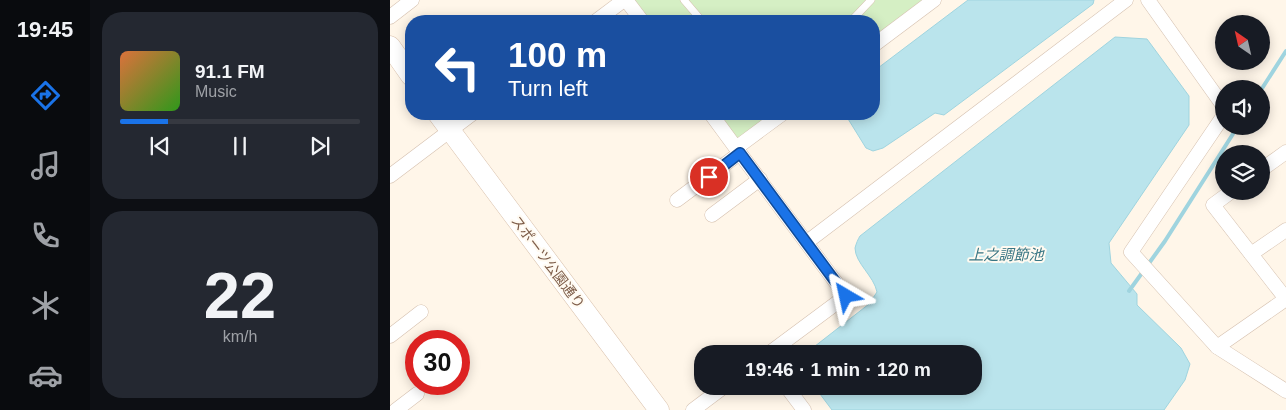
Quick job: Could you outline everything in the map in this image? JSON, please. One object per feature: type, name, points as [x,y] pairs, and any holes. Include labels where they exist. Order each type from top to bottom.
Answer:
[{"type":"street","points":[[390,17],[412,0]]},
{"type":"street","points":[[604,15],[625,0],[637,15]]},
{"type":"street","points":[[880,40],[934,0]]},
{"type":"street","points":[[807,242],[1126,0]]},
{"type":"street","points":[[1148,0],[1215,94]]},
{"type":"street","points":[[390,46],[405,67]]},
{"type":"street","name":"スポーツ公園通り","points":[[442,120],[659,410]]},
{"type":"street","points":[[390,176],[464,120]]},
{"type":"street","points":[[716,120],[846,296],[780,345]]},
{"type":"street","points":[[678,200],[775,120]]},
{"type":"street","points":[[1215,128],[1131,252],[1217,347],[1286,391]]},
{"type":"street","points":[[1270,164],[1286,152]]},
{"type":"street","points":[[712,215],[760,179]]},
{"type":"street","points":[[1217,347],[1286,299],[1213,205],[1220,200]]},
{"type":"street","points":[[1250,254],[1286,230]]},
{"type":"street","points":[[390,336],[421,312]]},
{"type":"street","points":[[390,401],[397,410],[415,395]]},
{"type":"street","points":[[694,410],[713,395]]},
{"type":"street","points":[[793,395],[804,410]]},
{"type":"lane","points":[[684,0],[697,15]]},
{"type":"lane","points":[[856,15],[871,0]]},
{"type":"green space","points":[[632,0],[924,0],[880,33],[880,15],[643,15]]},
{"type":"green space","points":[[720,120],[765,120],[736,141]]},
{"type":"water","points":[[968,0],[1094,0],[1093,4],[944,115],[935,113],[883,148],[873,151],[866,148],[849,120],[880,120],[880,66]]},
{"type":"water","name":"上之調節池","points":[[1115,37],[1147,39],[1189,96],[1189,125],[1109,243],[1111,263],[1137,294],[1137,305],[1181,348],[1190,364],[1185,380],[1164,410],[832,410],[821,395],[982,395],[982,345],[816,345],[869,304],[877,292],[856,254],[855,248],[860,236]]},
{"type":"waterway","points":[[1267,80],[1286,51]]},
{"type":"waterway","points":[[1129,291],[1165,241],[1232,135]]},
{"type":"route","points":[[709,177],[740,153],[846,296]]}]
